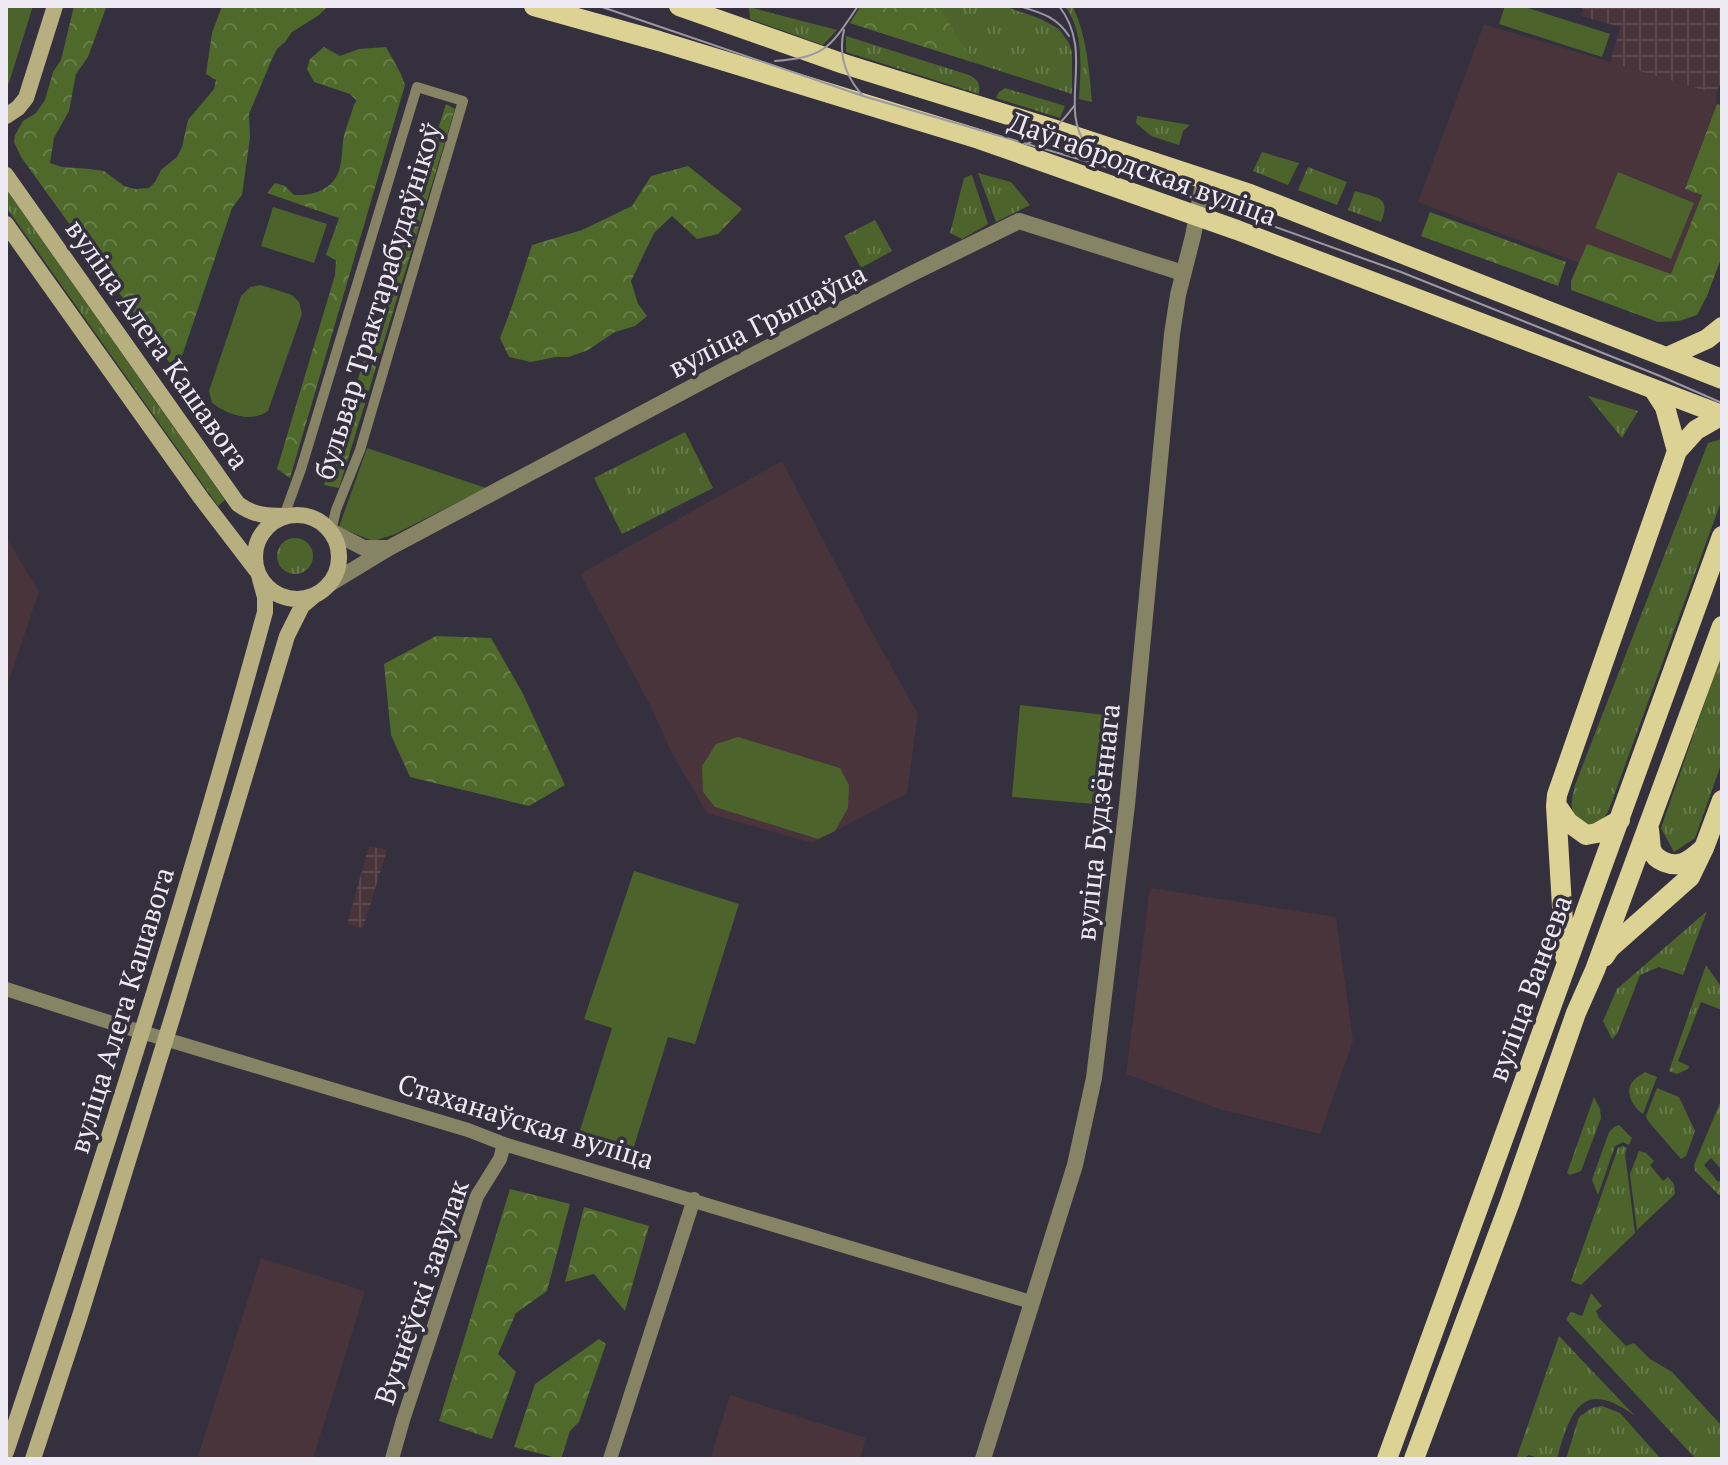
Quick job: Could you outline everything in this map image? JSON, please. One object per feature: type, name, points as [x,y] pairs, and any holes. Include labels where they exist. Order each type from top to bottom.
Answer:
[{"type":"main road","points":[[6,116],[26,98],[55,6]]},
{"type":"main road","name":"Даўгабродская вуліца","points":[[534,6],[979,139],[1237,230],[1722,415]]},
{"type":"main road","name":"Даўгабродская вуліца","points":[[679,6],[844,64],[1250,194],[1722,379]]},
{"type":"main road","name":"вуліца Алега Кашавога","points":[[6,175],[238,504],[265,516],[284,516]]},
{"type":"main road","name":"вуліца Алега Кашавога","points":[[6,224],[258,574],[265,597],[265,612],[214,794],[143,1032],[6,1452]]},
{"type":"main road","points":[[1667,357],[1707,339],[1722,327]]},
{"type":"main road","points":[[1654,390],[1665,407],[1677,451]]},
{"type":"main road","points":[[1562,977],[1565,952],[1557,795],[1677,451],[1696,430],[1722,415]]},
{"type":"main road","points":[[294,514],[312,517],[331,531],[338,545],[339,559],[336,572],[321,590],[293,599],[268,588],[258,574],[254,557],[256,543],[271,523],[294,514]]},
{"type":"main road","name":"вуліца Ванеева","points":[[1387,1459],[1722,536]]},
{"type":"main road","name":"вуліца Алега Кашавога","points":[[33,1459],[166,1038],[287,636],[302,606],[321,590]]},
{"type":"main road","name":"вуліца Ванеева","points":[[1414,1459],[1576,1013],[1595,970],[1722,626]]},
{"type":"main road","points":[[214,794],[236,802]]},
{"type":"main road","points":[[1595,970],[1610,948],[1690,877],[1722,800]]},
{"type":"main road","points":[[1556,806],[1568,822],[1586,835],[1597,833],[1620,820]]},
{"type":"main road","points":[[1648,826],[1652,851],[1664,862],[1685,863],[1704,848]]},
{"type":"street","name":"бульвар Трактарабудаўнікоў","points":[[284,516],[417,87],[463,101],[360,450],[331,531]]},
{"type":"street","name":"вуліца Будзённага","points":[[983,1459],[1075,1165],[1094,1078],[1127,805],[1172,334],[1204,179]]},
{"type":"street","name":"вуліца Грыцаўца","points":[[321,590],[389,548],[911,274],[1019,221],[1183,273]]},
{"type":"street","points":[[331,531],[364,548],[389,548]]},
{"type":"street","name":"Стаханаўская вуліца","points":[[6,989],[468,1130],[504,1144],[1031,1302]]},
{"type":"street","name":"Вучнёўскі завулак","points":[[392,1459],[477,1196],[500,1159],[504,1144]]},
{"type":"street","points":[[610,1459],[694,1199]]},
{"type":"shaded area","points":[[1583,6],[1722,6],[1722,79],[1716,94],[1610,63],[1620,27],[1581,16]]},
{"type":"shaded area","points":[[1484,24],[1716,94],[1717,104],[1685,188],[1702,194],[1671,275],[1587,244],[1579,263],[1418,202]]},
{"type":"shaded area","points":[[782,461],[918,714],[907,793],[813,843],[707,813],[673,755],[580,574]]},
{"type":"shaded area","points":[[6,537],[39,592],[6,689]]},
{"type":"shaded area","points":[[369,846],[387,850],[363,928],[347,924]]},
{"type":"shaded area","points":[[1150,888],[1336,917],[1353,1041],[1320,1134],[1219,1109],[1126,1074]]},
{"type":"shaded area","points":[[261,1258],[365,1291],[313,1459],[208,1459],[198,1456]]},
{"type":"shaded area","points":[[730,1395],[866,1438],[860,1459],[710,1459]]},
{"type":"green space","points":[[6,6],[33,6],[6,85]]},
{"type":"green space","points":[[74,6],[106,8],[88,57],[76,74],[69,111],[54,138],[50,163],[104,171],[124,186],[135,189],[149,188],[161,170],[177,157],[188,120],[214,89],[216,80],[206,74],[212,33],[222,6],[328,6],[292,32],[272,59],[249,114],[250,138],[242,195],[232,208],[178,363],[169,362],[21,157],[14,142],[23,121],[36,113],[45,100],[53,72],[61,60]]},
{"type":"green space","points":[[861,6],[1004,6],[1041,19],[1059,29],[1069,43],[1072,53],[1072,94],[850,23]]},
{"type":"green space","points":[[861,6],[939,6],[972,62],[850,23]]},
{"type":"green space","points":[[1065,6],[1073,7],[1081,30],[1087,53],[1092,102],[1079,99],[1078,39]]},
{"type":"green space","points":[[1505,6],[1522,6],[1610,34],[1602,57],[1499,24]]},
{"type":"green space","points":[[749,7],[837,30],[823,45],[750,19]]},
{"type":"green space","points":[[846,36],[969,75],[978,83],[979,94],[846,52]]},
{"type":"green space","points":[[324,47],[340,56],[359,49],[386,47],[405,85],[290,478],[277,469],[335,275],[336,260],[326,255],[339,218],[267,193],[275,183],[285,186],[294,195],[309,194],[329,186],[337,175],[345,132],[357,101],[350,94],[314,82],[307,69],[310,59]]},
{"type":"green space","points":[[1005,88],[1065,106],[1060,118],[996,98]]},
{"type":"green space","points":[[446,104],[455,109],[339,488],[324,485]]},
{"type":"green space","points":[[1717,104],[1722,105],[1722,256],[1697,315],[1679,321],[1658,322],[1571,290],[1571,281],[1587,244],[1671,274],[1702,195],[1685,189]]},
{"type":"green space","points":[[1137,116],[1190,125],[1183,131],[1179,145],[1151,136],[1136,123]]},
{"type":"green space","points":[[1262,152],[1299,163],[1288,185],[1253,171]]},
{"type":"green space","points":[[688,166],[742,209],[718,234],[697,239],[672,216],[654,233],[631,281],[638,304],[647,316],[635,326],[615,332],[588,350],[569,357],[531,362],[509,357],[500,338],[532,245],[582,230],[632,206],[651,176]]},
{"type":"green space","points":[[1308,167],[1347,182],[1337,205],[1298,190]]},
{"type":"green space","points":[[1618,172],[1694,203],[1671,259],[1595,228]]},
{"type":"green space","points":[[978,173],[1011,182],[1030,205],[996,222]]},
{"type":"green space","points":[[972,175],[988,224],[962,239],[950,233],[964,178]]},
{"type":"green space","points":[[6,189],[225,500],[218,506],[6,207]]},
{"type":"green space","points":[[1355,191],[1380,199],[1385,207],[1381,222],[1348,210]]},
{"type":"green space","points":[[273,207],[327,224],[314,263],[261,246]]},
{"type":"green space","points":[[1430,212],[1566,262],[1558,286],[1421,236]]},
{"type":"green space","points":[[875,220],[892,251],[861,268],[844,236]]},
{"type":"green space","points":[[261,285],[292,295],[299,302],[302,314],[268,411],[247,417],[225,411],[212,403],[209,391],[241,296],[250,287]]},
{"type":"green space","points":[[1588,396],[1638,411],[1622,438]]},
{"type":"green space","points":[[685,432],[713,488],[622,534],[594,478]]},
{"type":"green space","points":[[1722,439],[1722,499],[1608,812],[1600,823],[1588,827],[1577,819],[1572,809],[1575,785],[1708,443]]},
{"type":"green space","points":[[367,448],[486,488],[393,535],[373,541],[339,527]]},
{"type":"green space","points":[[295,538],[308,543],[313,556],[308,569],[295,574],[282,569],[277,556],[282,543]]},
{"type":"green space","points":[[436,636],[491,638],[522,692],[565,785],[529,806],[410,777],[391,735],[384,664]]},
{"type":"green space","points":[[1722,653],[1722,762],[1695,838],[1674,852],[1661,828]]},
{"type":"green space","points":[[1020,705],[1105,715],[1094,804],[1012,797]]},
{"type":"green space","points":[[738,737],[840,768],[849,785],[848,808],[835,831],[818,839],[715,807],[703,792],[702,766],[716,744]]},
{"type":"green space","points":[[634,871],[739,904],[695,1044],[668,1037],[631,1156],[577,1140],[612,1028],[584,1019]]},
{"type":"green space","points":[[1707,911],[1683,975],[1659,967],[1640,975],[1617,1034],[1612,1039],[1603,1021],[1617,989]]},
{"type":"green space","points":[[1706,965],[1722,988],[1722,1010],[1701,1002],[1678,1061],[1689,1066],[1688,1069],[1677,1074],[1669,1071]]},
{"type":"green space","points":[[1645,1072],[1657,1077],[1643,1114],[1633,1103],[1629,1089],[1634,1079]]},
{"type":"green space","points":[[1657,1088],[1679,1097],[1695,1131],[1686,1156],[1681,1159],[1646,1116]]},
{"type":"green space","points":[[1594,1097],[1601,1118],[1581,1171],[1570,1175],[1567,1173]]},
{"type":"green space","points":[[1722,1098],[1722,1170],[1711,1158],[1704,1165],[1718,1182],[1722,1180],[1722,1195],[1719,1195],[1695,1171],[1694,1165]]},
{"type":"green space","points":[[1619,1125],[1632,1138],[1629,1145],[1623,1142],[1615,1146],[1598,1195],[1592,1180],[1609,1132]]},
{"type":"green space","points":[[1618,1148],[1627,1148],[1625,1154],[1635,1233],[1581,1285],[1571,1281]]},
{"type":"green space","points":[[1639,1151],[1654,1161],[1650,1165],[1663,1181],[1668,1177],[1674,1184],[1675,1194],[1637,1230],[1630,1174]]},
{"type":"green space","points":[[510,1189],[570,1204],[547,1291],[516,1313],[498,1354],[516,1372],[492,1439],[439,1421]]},
{"type":"green space","points":[[584,1207],[649,1226],[625,1311],[594,1274],[565,1282]]},
{"type":"green space","points":[[1591,1293],[1602,1306],[1596,1311],[1599,1318],[1626,1346],[1634,1343],[1650,1359],[1672,1372],[1722,1426],[1722,1459],[1696,1459],[1566,1319],[1571,1312],[1582,1316]]},
{"type":"green space","points":[[1559,1336],[1635,1416],[1617,1405],[1590,1400],[1573,1414],[1557,1459],[1528,1455],[1526,1459],[1516,1459]]},
{"type":"green space","points":[[599,1339],[606,1344],[579,1422],[570,1431],[561,1459],[514,1447],[535,1384]]},
{"type":"green space","points":[[1602,1406],[1620,1413],[1661,1459],[1566,1459],[1579,1417],[1592,1408]]},
{"type":"tram line","points":[[599,6],[863,96],[1106,167],[1242,215],[1401,272],[1722,403]]},
{"type":"tram line","points":[[775,61],[817,53],[841,31],[858,6]]},
{"type":"tram line","points":[[1019,6],[1053,20],[1069,36]]},
{"type":"tram line","points":[[1059,6],[1070,24],[1075,42],[1075,114],[1079,131],[1089,148],[1107,162]]},
{"type":"tram line","points":[[844,30],[842,48],[845,65],[863,96]]},
{"type":"tram line","points":[[1026,144],[1053,129],[1074,106]]}]
